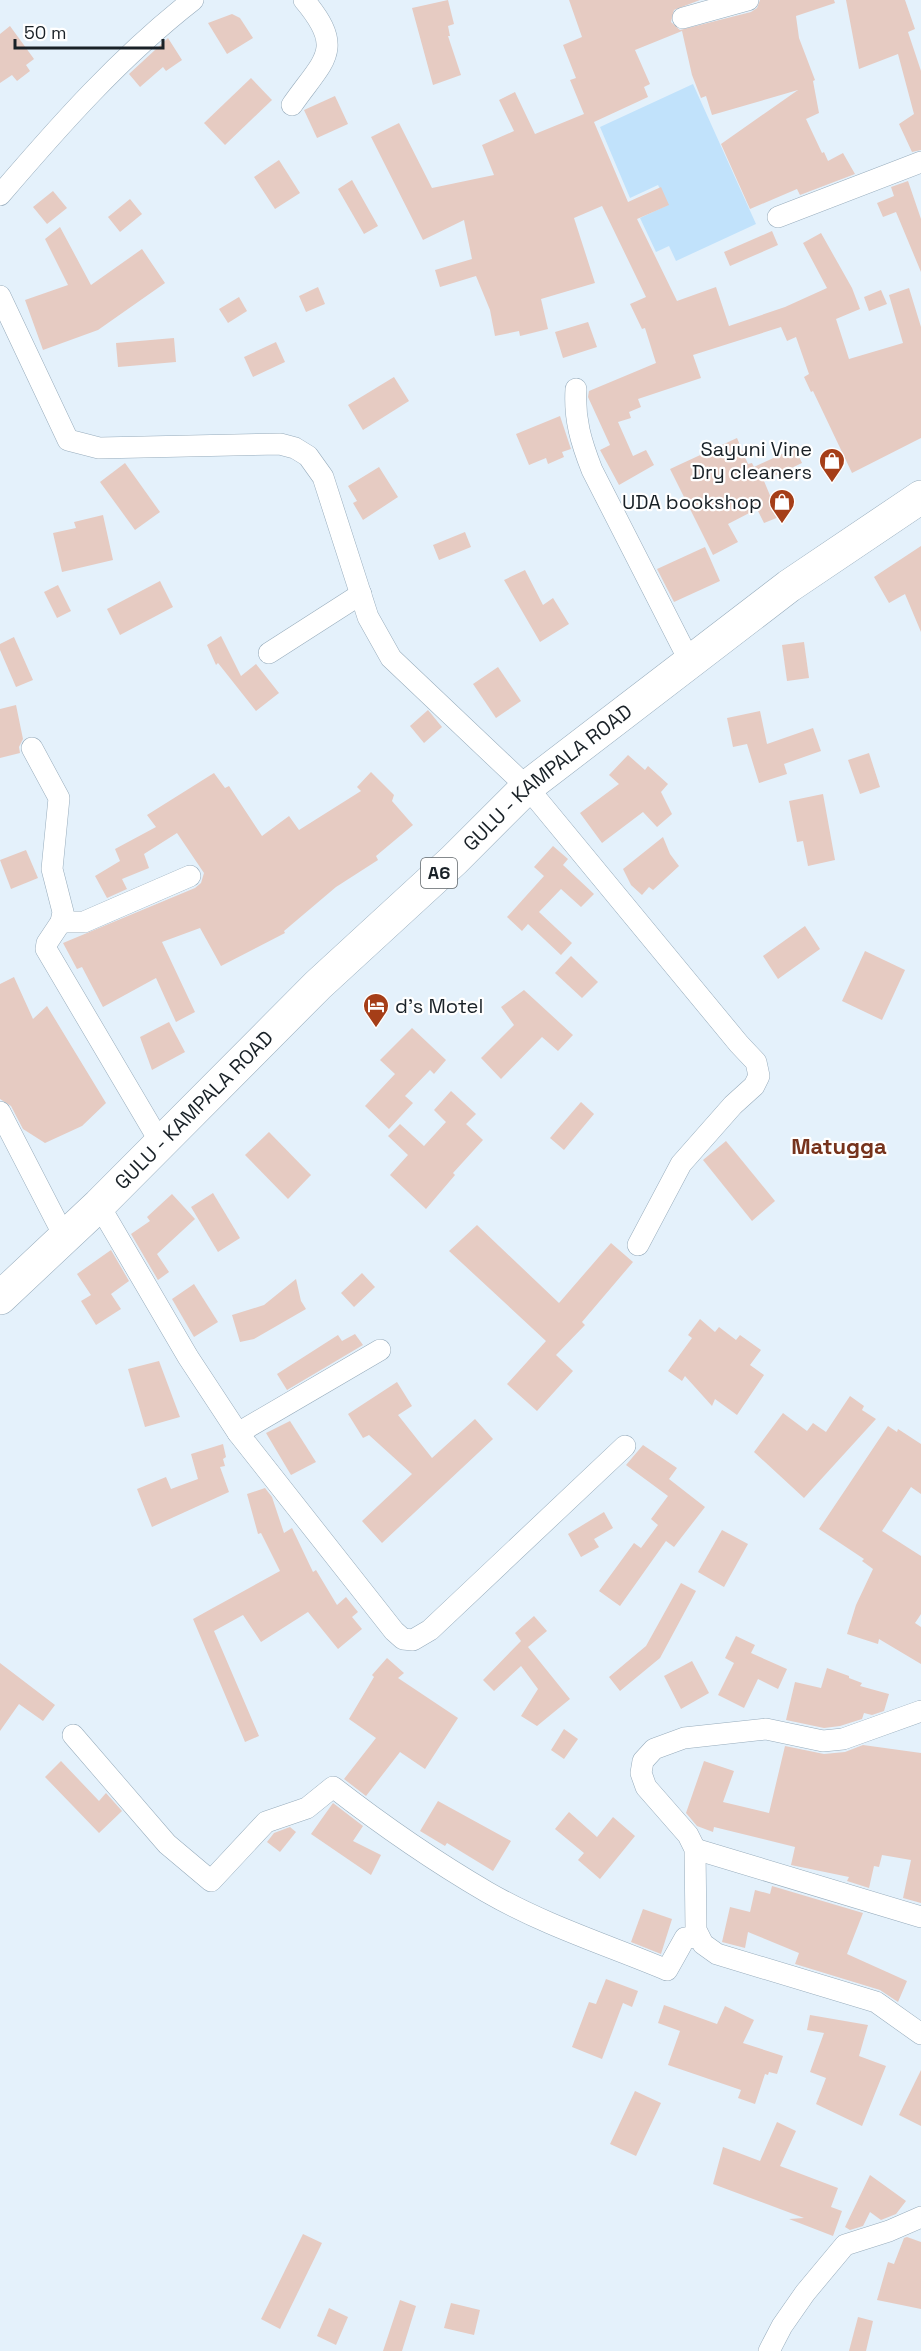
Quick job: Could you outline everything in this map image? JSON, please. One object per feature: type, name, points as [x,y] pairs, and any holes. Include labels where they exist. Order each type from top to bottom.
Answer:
[{"type":"main road","name":"GULU - KAMPALA ROAD","points":[[0,1298],[99,1204],[318,985],[454,860],[527,786],[789,586],[921,497]]},
{"type":"street","points":[[0,195],[99,86],[168,20],[193,0]]},
{"type":"street","points":[[292,105],[326,57],[329,41],[322,25],[304,0]]},
{"type":"street","points":[[683,18],[747,0]]},
{"type":"street","points":[[778,217],[921,162]]},
{"type":"street","points":[[0,296],[68,440],[99,448],[280,444],[295,448],[308,456],[323,477],[361,594],[377,637],[390,658],[527,786],[731,1035],[756,1062],[759,1076],[754,1086],[733,1105],[681,1164],[638,1245]]},
{"type":"street","points":[[576,389],[574,413],[580,438],[592,470],[690,662]]},
{"type":"street","points":[[269,653],[361,594]]},
{"type":"street","points":[[32,748],[59,798],[52,869],[62,901],[61,922],[46,943],[49,958],[160,1142]]},
{"type":"street","points":[[61,922],[84,922],[190,876]]},
{"type":"street","points":[[0,1112],[64,1236]]},
{"type":"street","points":[[99,1204],[188,1357],[238,1433],[394,1631],[404,1639],[413,1640],[430,1630],[625,1446]]},
{"type":"street","points":[[238,1433],[380,1350]]},
{"type":"street","points":[[921,1711],[843,1739],[809,1739],[766,1729],[684,1738],[654,1749],[643,1761],[641,1773],[646,1787],[688,1835],[696,1849],[696,1929],[703,1944],[717,1954],[876,2002],[921,2034]]},
{"type":"street","points":[[73,1735],[167,1844],[211,1881],[266,1822],[307,1808],[333,1787],[420,1850],[489,1893],[566,1930],[667,1970],[685,1938],[699,1937]]},
{"type":"street","points":[[696,1849],[921,1917]]},
{"type":"street","points":[[769,2351],[782,2326],[805,2293],[846,2245],[889,2232],[921,2217]]},
{"type":"shaded area","points":[[693,84],[756,224],[676,261],[669,246],[656,252],[640,218],[668,205],[658,185],[630,198],[600,127]]},
{"type":"building","points":[[448,0],[454,24],[448,26],[450,36],[448,36],[461,75],[433,85],[412,8]]},
{"type":"building","points":[[569,0],[700,0],[674,10],[671,22],[680,30],[751,12],[757,8],[760,0],[834,0],[835,3],[796,16],[799,38],[815,80],[813,81],[819,113],[806,119],[828,161],[843,153],[855,174],[800,195],[797,189],[750,209],[721,144],[798,90],[712,115],[706,96],[701,98],[692,75],[682,31],[635,50],[650,84],[644,87],[648,97],[594,122],[628,202],[661,187],[669,205],[637,219],[677,301],[716,287],[729,326],[785,307],[827,288],[803,243],[821,233],[852,288],[860,309],[836,319],[849,359],[903,343],[889,295],[909,288],[921,327],[921,438],[852,473],[804,377],[809,374],[796,337],[787,341],[781,327],[693,355],[701,378],[638,399],[641,407],[629,412],[631,418],[618,422],[633,456],[646,450],[654,465],[619,485],[600,450],[610,445],[588,397],[589,391],[656,363],[645,328],[642,329],[630,304],[646,297],[602,206],[574,218],[595,283],[541,299],[548,329],[520,336],[519,331],[495,336],[490,310],[476,276],[440,287],[435,270],[472,259],[464,220],[423,240],[371,137],[399,123],[432,188],[494,175],[482,145],[514,131],[499,100],[515,92],[535,134],[584,114],[570,80],[576,78],[563,45],[582,37]]},
{"type":"building","points":[[846,0],[905,0],[915,29],[908,32],[921,71],[921,150],[912,152],[899,124],[914,114],[898,54],[859,69]]},
{"type":"building","points":[[232,14],[240,18],[253,38],[227,54],[208,23]]},
{"type":"building","points":[[10,26],[34,59],[26,65],[30,71],[17,81],[12,75],[0,83],[0,34]]},
{"type":"building","points":[[168,38],[182,60],[166,71],[163,67],[140,87],[129,74]]},
{"type":"building","points":[[251,78],[272,100],[225,145],[204,123]]},
{"type":"building","points":[[335,96],[348,124],[317,138],[304,110]]},
{"type":"building","points":[[279,160],[300,193],[275,209],[254,177]]},
{"type":"building","points":[[352,180],[378,226],[364,234],[338,189]]},
{"type":"building","points":[[908,181],[921,219],[921,272],[896,212],[883,217],[877,203],[894,196],[891,187]]},
{"type":"building","points":[[53,191],[67,208],[47,224],[33,207]]},
{"type":"building","points":[[130,199],[142,214],[120,232],[108,217]]},
{"type":"building","points":[[60,227],[91,285],[142,249],[165,283],[98,330],[43,350],[25,300],[68,285],[45,239]]},
{"type":"building","points":[[772,231],[778,245],[730,266],[724,252]]},
{"type":"building","points":[[318,287],[325,304],[306,312],[299,296]]},
{"type":"building","points":[[881,290],[887,304],[869,311],[864,297]]},
{"type":"building","points":[[239,297],[247,311],[228,323],[219,309]]},
{"type":"building","points":[[588,322],[597,347],[563,358],[555,332]]},
{"type":"building","points":[[174,338],[176,362],[118,367],[116,343]]},
{"type":"building","points":[[276,342],[285,362],[253,377],[244,357]]},
{"type":"building","points":[[394,377],[409,401],[363,430],[348,405]]},
{"type":"building","points":[[560,416],[571,449],[562,452],[564,457],[548,464],[546,458],[529,465],[516,434]]},
{"type":"building","points":[[737,438],[748,464],[752,463],[754,467],[795,448],[802,463],[764,481],[779,517],[764,523],[757,509],[728,524],[738,542],[713,555],[670,469]]},
{"type":"building","points":[[125,463],[160,512],[135,530],[100,482]]},
{"type":"building","points":[[379,467],[398,497],[363,520],[353,503],[357,501],[348,486]]},
{"type":"building","points":[[103,515],[113,560],[62,572],[53,533],[76,528],[74,522]]},
{"type":"building","points":[[465,532],[471,547],[439,560],[433,545]]},
{"type":"building","points":[[921,546],[921,632],[905,594],[889,603],[874,577]]},
{"type":"building","points":[[705,547],[720,581],[674,602],[657,569]]},
{"type":"building","points":[[525,570],[543,605],[553,598],[569,624],[540,642],[504,580]]},
{"type":"building","points":[[160,581],[173,607],[120,635],[107,609]]},
{"type":"building","points":[[58,585],[71,611],[57,618],[44,592]]},
{"type":"building","points":[[221,636],[241,676],[256,664],[279,693],[256,711],[218,663],[216,665],[207,645]]},
{"type":"building","points":[[14,637],[33,680],[16,687],[0,650],[0,644]]},
{"type":"building","points":[[804,642],[809,678],[787,681],[782,645]]},
{"type":"building","points":[[498,667],[521,701],[496,718],[473,684]]},
{"type":"building","points":[[16,705],[23,739],[19,747],[20,753],[0,758],[0,709]]},
{"type":"building","points":[[428,710],[442,727],[424,743],[410,726]]},
{"type":"building","points":[[760,711],[767,744],[813,728],[821,751],[784,764],[787,774],[759,783],[747,744],[733,747],[727,718]]},
{"type":"building","points":[[869,753],[880,787],[860,794],[848,760]]},
{"type":"building","points":[[628,755],[645,770],[648,766],[668,784],[661,792],[672,814],[657,827],[643,812],[602,843],[580,813],[619,784],[609,775]]},
{"type":"building","points":[[371,772],[394,795],[392,801],[413,825],[376,856],[378,860],[336,887],[284,931],[285,933],[221,966],[200,928],[162,942],[195,1012],[176,1022],[156,978],[103,1007],[82,967],[77,969],[63,943],[195,888],[201,883],[204,873],[177,833],[144,854],[149,868],[122,879],[127,889],[107,898],[95,876],[120,861],[115,849],[156,827],[147,815],[214,773],[225,788],[229,786],[262,836],[289,816],[299,830],[361,791],[357,787]]},
{"type":"building","points":[[823,794],[835,860],[808,866],[803,841],[797,842],[789,801]]},
{"type":"building","points":[[663,837],[670,854],[679,866],[653,890],[649,887],[642,895],[631,885],[623,869]]},
{"type":"building","points":[[553,846],[568,859],[563,865],[594,894],[581,907],[561,889],[539,912],[572,943],[561,955],[528,924],[522,931],[507,917],[544,876],[534,867]]},
{"type":"building","points":[[26,850],[38,878],[11,889],[0,860]]},
{"type":"building","points":[[805,926],[820,949],[778,979],[763,956]]},
{"type":"building","points":[[865,951],[905,970],[882,1020],[842,1001]]},
{"type":"building","points":[[571,956],[598,982],[582,998],[555,973]]},
{"type":"building","points":[[14,977],[33,1019],[47,1006],[106,1103],[82,1126],[45,1143],[23,1129],[11,1106],[0,1099],[0,984]]},
{"type":"building","points":[[524,990],[573,1035],[558,1051],[542,1037],[501,1079],[481,1058],[514,1025],[501,1007]]},
{"type":"building","points":[[169,1022],[185,1052],[152,1070],[140,1037]]},
{"type":"building","points":[[412,1028],[446,1060],[434,1074],[430,1070],[405,1096],[413,1103],[389,1129],[365,1106],[395,1074],[380,1060]]},
{"type":"building","points":[[451,1091],[476,1114],[466,1124],[483,1140],[453,1173],[455,1175],[426,1209],[390,1175],[408,1155],[388,1136],[400,1124],[424,1146],[446,1122],[434,1110]]},
{"type":"building","points":[[581,1102],[594,1114],[564,1150],[550,1138]]},
{"type":"building","points":[[269,1132],[311,1175],[288,1199],[245,1155]]},
{"type":"building","points":[[726,1141],[775,1201],[752,1221],[703,1160]]},
{"type":"building","points":[[213,1193],[240,1238],[218,1252],[191,1207]]},
{"type":"building","points":[[172,1194],[195,1219],[157,1254],[169,1272],[158,1280],[131,1234],[150,1221],[147,1217]]},
{"type":"building","points":[[477,1225],[559,1303],[611,1243],[633,1262],[582,1322],[585,1325],[556,1355],[573,1371],[537,1411],[507,1384],[546,1341],[449,1251]]},
{"type":"building","points":[[111,1250],[129,1281],[111,1294],[121,1309],[96,1325],[81,1301],[91,1295],[77,1274]]},
{"type":"building","points":[[362,1273],[375,1287],[354,1307],[341,1293]]},
{"type":"building","points":[[296,1279],[301,1301],[306,1309],[254,1339],[240,1342],[232,1315],[264,1305]]},
{"type":"building","points":[[194,1284],[218,1322],[194,1337],[172,1299]]},
{"type":"building","points":[[700,1319],[715,1332],[719,1327],[736,1340],[740,1335],[761,1350],[750,1365],[764,1375],[737,1415],[715,1399],[712,1406],[685,1376],[682,1381],[668,1371],[692,1338],[688,1335]]},
{"type":"building","points":[[355,1334],[363,1345],[287,1390],[277,1374],[338,1335],[342,1341]]},
{"type":"building","points":[[159,1361],[180,1417],[145,1427],[128,1369]]},
{"type":"building","points":[[397,1382],[412,1406],[398,1415],[432,1458],[475,1419],[493,1439],[382,1543],[362,1521],[412,1474],[369,1435],[363,1438],[348,1414]]},
{"type":"building","points":[[850,1396],[864,1406],[862,1410],[876,1419],[804,1498],[754,1452],[783,1413],[807,1431],[813,1423],[826,1432]]},
{"type":"building","points":[[290,1421],[316,1462],[291,1475],[266,1433]]},
{"type":"building","points":[[888,1426],[897,1432],[898,1429],[921,1444],[921,1494],[911,1487],[882,1531],[921,1556],[921,1614],[915,1623],[921,1627],[921,1664],[879,1639],[878,1644],[847,1634],[856,1605],[873,1569],[862,1561],[864,1559],[819,1529]]},
{"type":"building","points":[[223,1444],[226,1457],[223,1459],[225,1466],[220,1467],[229,1492],[152,1527],[137,1489],[166,1477],[171,1489],[198,1479],[191,1454]]},
{"type":"building","points":[[643,1445],[677,1468],[669,1479],[705,1507],[674,1547],[666,1541],[620,1606],[599,1591],[634,1543],[641,1548],[658,1525],[651,1519],[668,1496],[626,1465]]},
{"type":"building","points":[[265,1488],[272,1497],[284,1533],[292,1528],[313,1572],[316,1570],[337,1605],[346,1597],[358,1612],[352,1617],[362,1629],[338,1649],[308,1612],[261,1642],[243,1615],[214,1631],[259,1736],[245,1742],[193,1619],[280,1571],[261,1533],[258,1534],[247,1494]]},
{"type":"building","points":[[604,1512],[613,1528],[594,1539],[599,1547],[581,1557],[568,1534]]},
{"type":"building","points":[[722,1530],[748,1544],[724,1587],[698,1572]]},
{"type":"building","points":[[681,1583],[696,1591],[660,1658],[620,1691],[609,1677],[646,1646]]},
{"type":"building","points":[[534,1616],[547,1631],[528,1647],[570,1699],[537,1726],[521,1716],[538,1689],[521,1666],[494,1691],[483,1680],[521,1641],[515,1633]]},
{"type":"building","points":[[736,1636],[755,1645],[751,1653],[787,1669],[778,1689],[758,1679],[744,1708],[718,1695],[734,1663],[725,1658]]},
{"type":"building","points":[[387,1658],[404,1673],[398,1678],[458,1718],[425,1769],[400,1752],[366,1796],[344,1779],[376,1738],[349,1719],[374,1677],[372,1675]]},
{"type":"building","points":[[692,1661],[709,1693],[681,1709],[664,1676]]},
{"type":"building","points":[[0,1663],[55,1705],[43,1721],[19,1704],[0,1731]]},
{"type":"building","points":[[827,1668],[862,1683],[860,1686],[889,1694],[884,1711],[872,1715],[864,1713],[862,1719],[824,1728],[786,1720],[795,1682],[821,1688]]},
{"type":"building","points":[[564,1729],[578,1739],[564,1759],[551,1750]]},
{"type":"building","points":[[863,1745],[921,1753],[921,1903],[903,1898],[911,1860],[882,1855],[879,1867],[874,1866],[869,1888],[847,1881],[849,1877],[791,1865],[795,1847],[714,1827],[713,1832],[697,1826],[686,1813],[704,1761],[734,1771],[723,1802],[769,1813],[785,1746],[824,1754],[845,1752]]},
{"type":"building","points":[[61,1761],[99,1801],[106,1793],[122,1811],[99,1833],[45,1777]]},
{"type":"building","points":[[438,1801],[511,1841],[493,1871],[447,1843],[445,1846],[420,1831]]},
{"type":"building","points":[[333,1803],[363,1826],[353,1841],[381,1855],[371,1875],[311,1834]]},
{"type":"building","points":[[569,1812],[597,1837],[613,1817],[635,1836],[600,1879],[578,1860],[584,1853],[555,1829]]},
{"type":"building","points":[[290,1827],[296,1832],[280,1852],[267,1842],[274,1833]]},
{"type":"building","points":[[772,1886],[863,1913],[847,1954],[907,1981],[898,2002],[880,1990],[795,1964],[799,1953],[748,1932],[745,1948],[722,1942],[730,1907],[750,1912],[755,1890],[770,1894]]},
{"type":"building","points":[[643,1909],[672,1919],[661,1954],[631,1942]]},
{"type":"building","points":[[606,1979],[638,1991],[632,2007],[623,2003],[602,2059],[572,2047],[589,2002],[596,2004]]},
{"type":"building","points":[[664,2005],[717,2024],[725,2006],[754,2020],[743,2043],[783,2056],[777,2074],[769,2072],[768,2075],[765,2074],[755,2104],[738,2098],[741,2090],[668,2065],[680,2031],[658,2023]]},
{"type":"building","points":[[810,2015],[868,2025],[859,2056],[886,2066],[862,2126],[816,2104],[826,2078],[810,2072],[824,2033],[807,2030]]},
{"type":"building","points":[[921,2070],[921,2126],[899,2115]]},
{"type":"building","points":[[635,2091],[661,2103],[636,2156],[610,2144]]},
{"type":"building","points":[[777,2122],[796,2131],[780,2166],[838,2188],[831,2207],[842,2211],[833,2236],[789,2219],[804,2218],[713,2184],[723,2147],[760,2161]]},
{"type":"building","points":[[870,2175],[906,2201],[896,2214],[881,2220],[870,2212],[863,2226],[850,2230],[845,2227]]},
{"type":"building","points":[[303,2234],[322,2243],[280,2329],[261,2319]]},
{"type":"building","points":[[904,2238],[921,2242],[921,2309],[877,2300],[888,2262],[894,2264]]},
{"type":"building","points":[[400,2300],[416,2306],[402,2351],[383,2351]]},
{"type":"building","points":[[451,2303],[480,2310],[474,2335],[444,2328]]},
{"type":"building","points":[[329,2308],[348,2317],[336,2345],[317,2336]]},
{"type":"building","points":[[858,2317],[873,2321],[866,2351],[849,2351]]},
{"type":"place","name":"Sayuni Vine Dry cleaners","points":[[832,484]]},
{"type":"place","name":"UDA bookshop","points":[[782,525]]},
{"type":"place","name":"d's Motel","points":[[376,1029]]},
{"type":"district","name":"Matugga","points":[[839,1146]]}]
